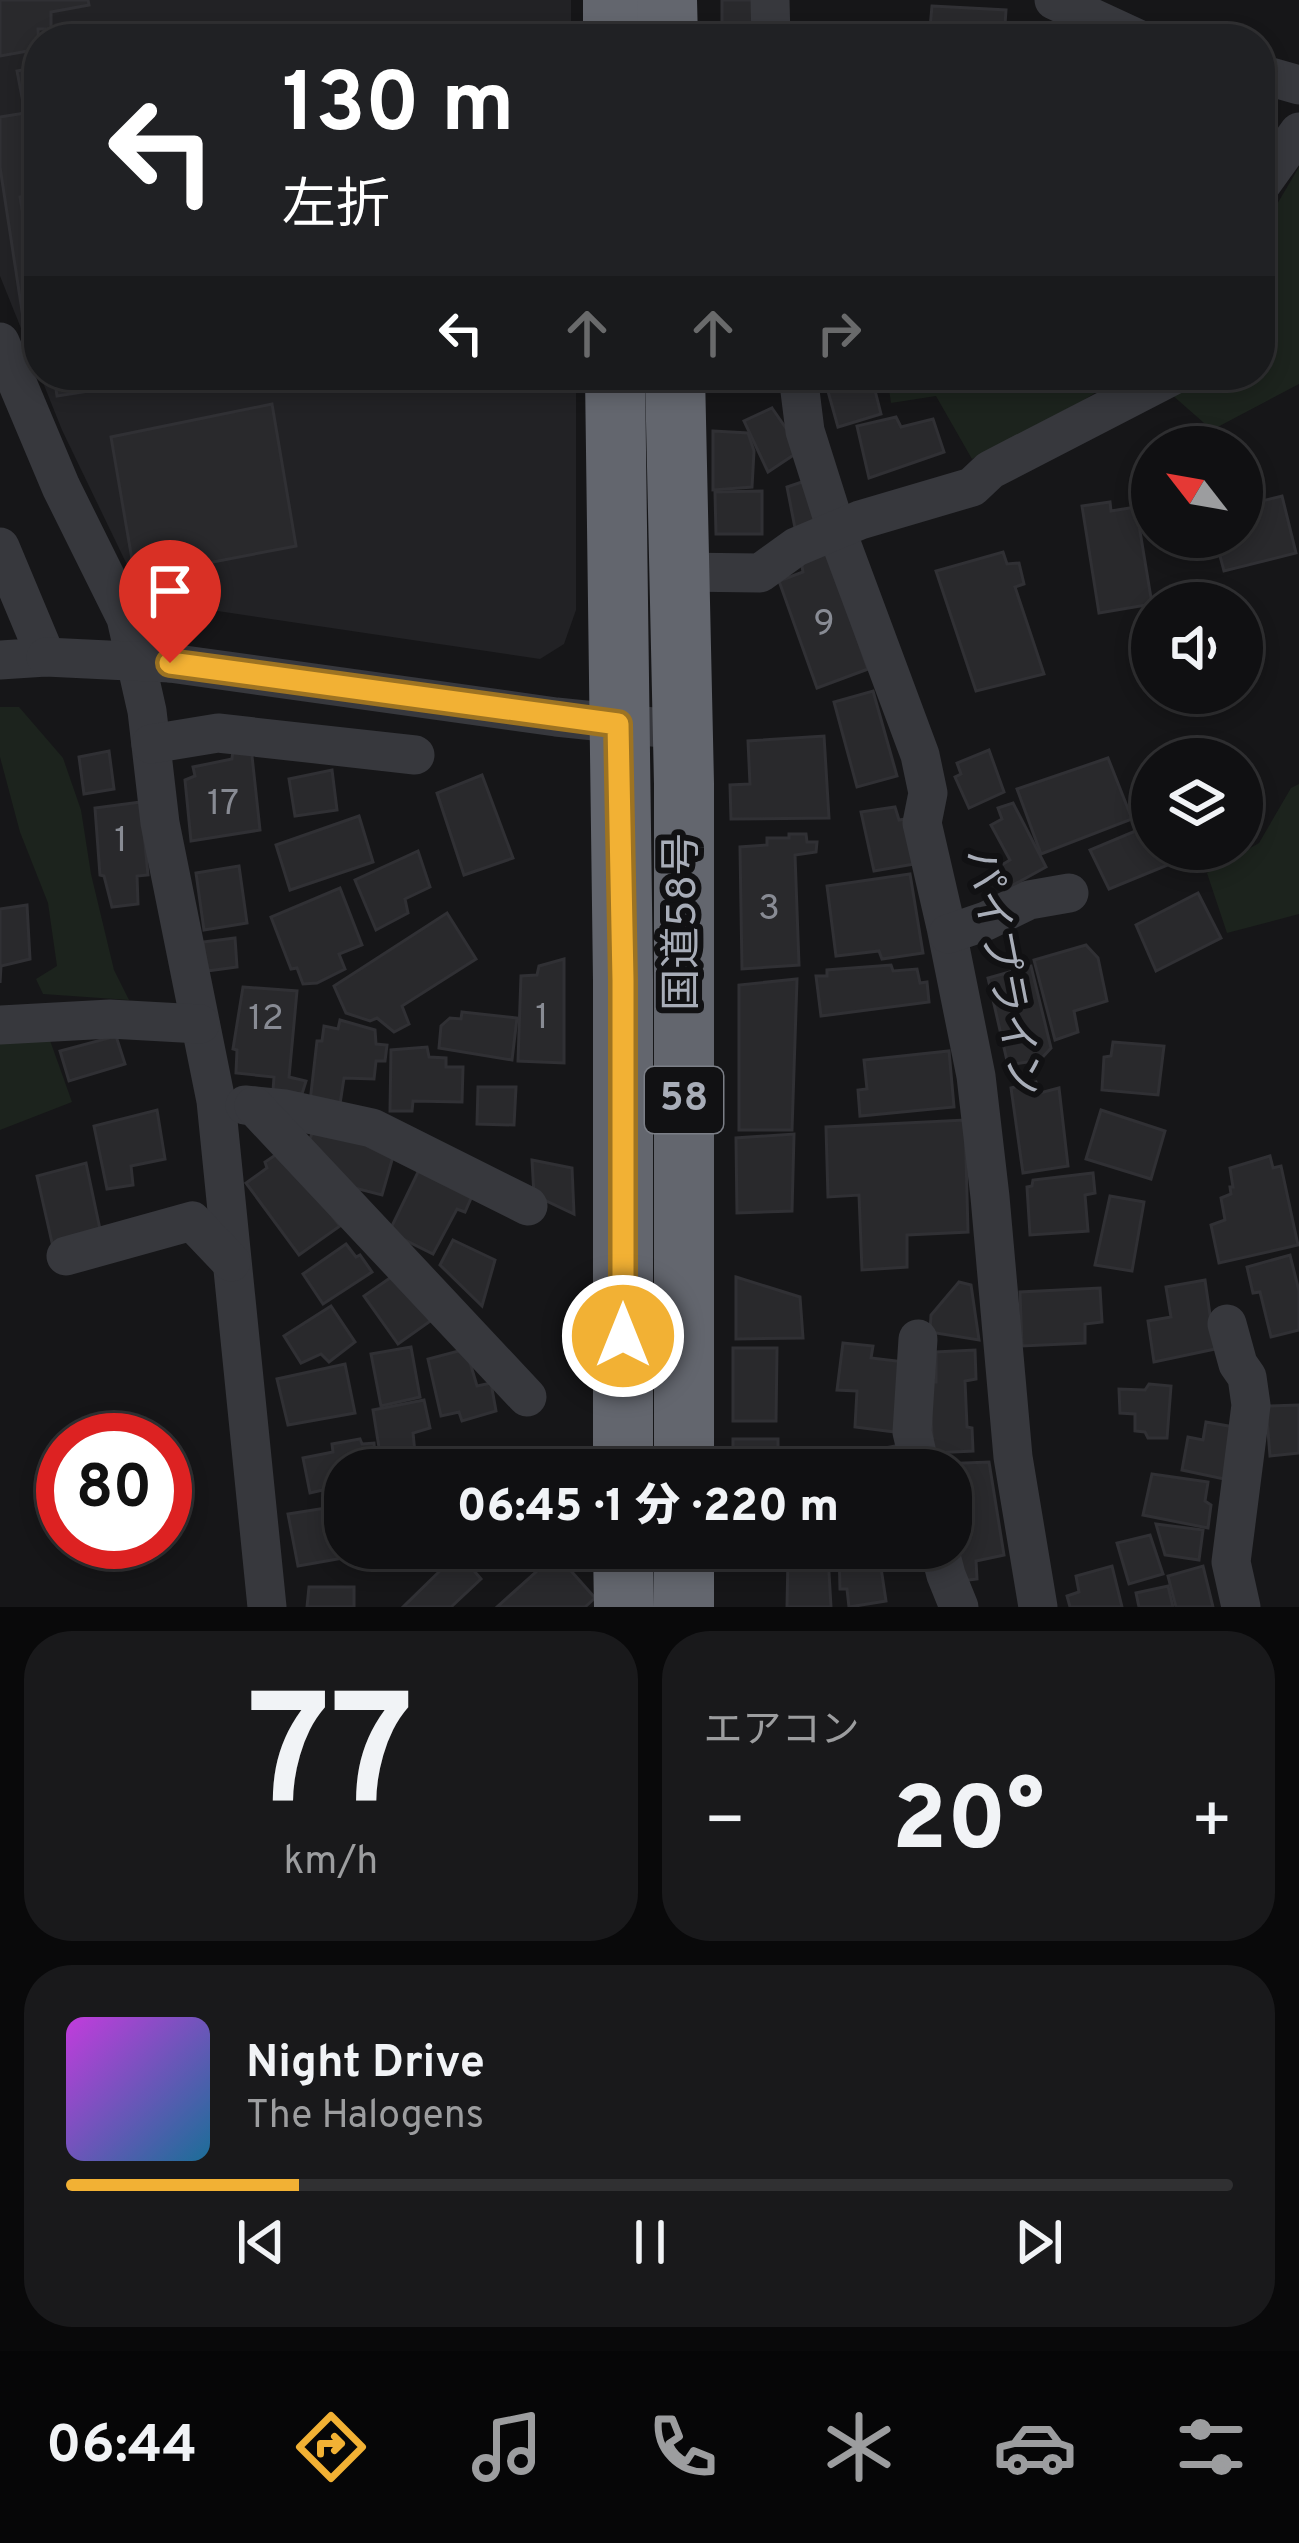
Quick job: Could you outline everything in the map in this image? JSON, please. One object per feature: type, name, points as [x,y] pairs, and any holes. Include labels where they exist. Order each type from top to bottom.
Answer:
[{"type":"highway","name":"国道58号","points":[[615,390],[623,1449]]},
{"type":"highway","name":"国道58号","points":[[675,390],[682,730],[684,1449]]},
{"type":"highway","points":[[623,1569],[624,1607]]},
{"type":"highway","points":[[684,1569],[684,1607]]},
{"type":"street","points":[[1054,0],[1131,24]]},
{"type":"street","points":[[1275,165],[1299,132]]},
{"type":"street","points":[[0,342],[15,415],[61,487],[126,618],[147,711],[160,823],[200,1024],[235,1104],[527,1396]]},
{"type":"street","name":"パイプライン","points":[[800,390],[805,431],[837,532],[920,755],[928,793],[922,823],[976,1076],[1013,1457],[1038,1607]]},
{"type":"street","points":[[680,572],[760,573],[796,547],[860,520],[972,487],[989,470],[1145,390]]},
{"type":"street","points":[[0,547],[46,656]]},
{"type":"street","points":[[0,660],[46,656],[170,663],[682,730]]},
{"type":"street","points":[[152,744],[218,733],[415,755]]},
{"type":"street","points":[[948,934],[1029,900],[1069,893]]},
{"type":"street","points":[[0,1025],[110,1019],[200,1024]]},
{"type":"street","points":[[235,1104],[285,1109],[373,1129],[528,1206]]},
{"type":"street","points":[[235,1104],[231,1262],[267,1607]]},
{"type":"street","points":[[66,1256],[193,1221],[231,1262]]},
{"type":"street","points":[[1227,1324],[1238,1364],[1247,1377],[1251,1406],[1232,1562],[1241,1607]]},
{"type":"street","points":[[916,1449],[912,1432],[918,1339]]},
{"type":"street","points":[[944,1569],[959,1607]]},
{"type":"shaded area","points":[[0,0],[571,0],[571,24],[24,24],[24,336],[0,276]]},
{"type":"shaded area","points":[[1299,167],[1299,384],[1220,426],[1207,426],[1171,394],[1173,390],[1275,390],[1275,208]]},
{"type":"shaded area","points":[[46,390],[576,390],[576,610],[564,644],[540,659],[144,600]]},
{"type":"shaded area","points":[[889,390],[1099,390],[972,459],[936,396],[891,403]]},
{"type":"shaded area","points":[[0,707],[19,707],[63,758],[81,810],[114,970],[129,1000],[43,994],[36,979],[57,966],[48,903],[20,832],[0,757]]},
{"type":"shaded area","points":[[1299,784],[1299,914],[1227,933],[1207,873],[1263,870],[1263,836],[1291,788]]},
{"type":"shaded area","points":[[47,1032],[72,1102],[0,1130],[0,1041]]},
{"type":"building","points":[[0,0],[88,0],[89,5],[51,12],[51,24],[24,24],[24,52],[0,56]]},
{"type":"building","points":[[722,0],[759,0],[758,24],[722,24]]},
{"type":"building","points":[[932,6],[1006,10],[1005,24],[930,24]]},
{"type":"building","points":[[24,70],[24,108],[17,71]]},
{"type":"building","points":[[24,113],[24,196],[20,197],[24,324],[0,167],[0,117]]},
{"type":"building","points":[[56,390],[95,390],[57,396]]},
{"type":"building","points":[[828,390],[875,390],[881,414],[838,427]]},
{"type":"building","points":[[272,404],[296,546],[135,577],[111,437]]},
{"type":"building","points":[[772,408],[801,450],[768,472],[744,421]]},
{"type":"building","points":[[896,417],[901,427],[933,419],[944,452],[869,478],[857,426]]},
{"type":"building","points":[[713,431],[748,433],[754,451],[752,487],[713,490]]},
{"type":"building","points":[[808,480],[826,529],[797,538],[787,487]]},
{"type":"building","points":[[762,491],[762,534],[716,534],[715,492]]},
{"type":"building","points":[[1282,496],[1296,553],[1224,571],[1221,558],[1263,558],[1263,501]]},
{"type":"building","points":[[1110,502],[1111,511],[1131,508],[1131,558],[1144,558],[1148,582],[1131,582],[1131,608],[1099,613],[1082,506]]},
{"type":"building","points":[[1003,552],[1007,564],[1019,563],[1024,584],[1015,587],[1044,674],[976,691],[936,571]]},
{"type":"building","points":[[828,553],[868,669],[817,688],[779,581],[803,572],[801,561]]},
{"type":"building","points":[[873,691],[897,776],[857,787],[834,702]]},
{"type":"building","points":[[824,736],[829,818],[731,819],[730,785],[750,784],[748,741]]},
{"type":"building","points":[[251,747],[260,830],[191,841],[185,780],[195,776],[193,767],[232,759],[233,750]]},
{"type":"building","points":[[989,750],[1004,792],[969,808],[955,777],[961,774],[957,763]]},
{"type":"building","points":[[109,751],[114,789],[84,794],[79,757]]},
{"type":"building","points":[[1108,758],[1131,819],[1041,854],[1017,789]]},
{"type":"building","points":[[332,770],[337,810],[295,816],[289,779]]},
{"type":"building","points":[[482,775],[513,858],[464,875],[437,793]]},
{"type":"building","points":[[141,802],[148,875],[137,876],[138,904],[112,907],[100,875],[95,808]]},
{"type":"building","points":[[1013,803],[1046,867],[1004,890],[995,869],[1010,860],[991,825],[1002,819],[998,808]]},
{"type":"building","points":[[895,807],[899,820],[906,819],[914,864],[874,871],[861,812]]},
{"type":"building","points":[[359,816],[373,862],[290,890],[276,845]]},
{"type":"building","points":[[1131,833],[1131,870],[1155,870],[1109,889],[1090,850]]},
{"type":"building","points":[[789,834],[806,834],[807,842],[817,842],[816,852],[795,855],[799,965],[742,969],[740,847],[767,845],[767,838],[789,838]]},
{"type":"building","points":[[418,851],[430,887],[405,899],[408,913],[376,930],[355,880]]},
{"type":"building","points":[[239,866],[247,923],[204,930],[196,873]]},
{"type":"building","points":[[910,874],[923,953],[882,959],[879,951],[836,956],[827,886]]},
{"type":"building","points":[[340,888],[362,945],[339,954],[345,969],[317,983],[303,984],[297,968],[291,969],[271,917]]},
{"type":"building","points":[[1198,893],[1221,938],[1156,971],[1136,925]]},
{"type":"building","points":[[27,905],[30,959],[1,966],[0,983],[0,909]]},
{"type":"building","points":[[447,913],[476,959],[402,1006],[409,1024],[394,1032],[377,1018],[370,1021],[346,1013],[334,986]]},
{"type":"building","points":[[235,938],[237,967],[207,971],[203,942]]},
{"type":"building","points":[[1086,945],[1098,958],[1107,1001],[1074,1011],[1078,1032],[1055,1040],[1034,960]]},
{"type":"building","points":[[564,959],[564,1063],[518,1061],[521,976],[537,975],[539,966]]},
{"type":"building","points":[[891,965],[893,971],[917,969],[920,983],[927,982],[929,1002],[821,1016],[816,976],[827,976],[827,970]]},
{"type":"building","points":[[1031,966],[1051,1048],[1040,1060],[1008,1065],[988,978]]},
{"type":"building","points":[[797,979],[792,1130],[739,1130],[739,985]]},
{"type":"building","points":[[243,987],[297,991],[289,1077],[306,1081],[302,1094],[273,1091],[274,1077],[236,1073],[237,1050],[233,1049]]},
{"type":"building","points":[[462,1012],[517,1018],[512,1060],[439,1048],[441,1026],[450,1018],[461,1019]]},
{"type":"building","points":[[340,1020],[375,1030],[376,1044],[387,1045],[385,1061],[376,1061],[374,1079],[344,1078],[340,1104],[310,1102],[317,1041],[322,1041],[324,1026],[338,1029]]},
{"type":"building","points":[[116,1036],[125,1064],[69,1081],[60,1051]]},
{"type":"building","points":[[1113,1042],[1164,1046],[1158,1095],[1102,1090],[1104,1057],[1111,1056]]},
{"type":"building","points":[[427,1047],[429,1057],[446,1058],[446,1067],[463,1067],[462,1102],[413,1101],[412,1111],[390,1111],[391,1050]]},
{"type":"building","points":[[949,1051],[954,1107],[860,1116],[858,1090],[867,1089],[864,1060]]},
{"type":"building","points":[[1036,1082],[1040,1093],[1059,1088],[1068,1166],[1023,1173],[1011,1088]]},
{"type":"building","points":[[478,1087],[516,1087],[514,1125],[477,1124]]},
{"type":"building","points":[[157,1110],[165,1159],[131,1166],[133,1185],[107,1189],[94,1126]]},
{"type":"building","points":[[1101,1110],[1165,1131],[1151,1179],[1086,1159]]},
{"type":"building","points":[[965,1120],[968,1232],[907,1235],[907,1267],[862,1270],[859,1195],[828,1197],[826,1127]]},
{"type":"building","points":[[314,1128],[394,1153],[382,1195],[339,1184],[307,1147]]},
{"type":"building","points":[[794,1134],[792,1211],[737,1213],[736,1138]]},
{"type":"building","points":[[283,1150],[340,1226],[299,1255],[246,1183]]},
{"type":"building","points":[[1270,1156],[1273,1168],[1281,1166],[1298,1245],[1219,1263],[1211,1225],[1225,1220],[1221,1198],[1231,1194],[1230,1168]]},
{"type":"building","points":[[532,1160],[572,1168],[574,1214],[534,1195]]},
{"type":"building","points":[[86,1163],[101,1234],[53,1247],[37,1176]]},
{"type":"building","points":[[421,1166],[475,1189],[465,1212],[457,1209],[433,1254],[389,1232]]},
{"type":"building","points":[[1093,1173],[1095,1193],[1085,1195],[1088,1231],[1030,1235],[1027,1187],[1033,1180]]},
{"type":"building","points":[[1110,1196],[1144,1202],[1132,1271],[1095,1265]]},
{"type":"building","points":[[453,1240],[495,1260],[482,1306],[440,1265]]},
{"type":"building","points":[[346,1244],[372,1272],[323,1304],[303,1274]]},
{"type":"building","points":[[1290,1255],[1299,1291],[1299,1330],[1271,1337],[1260,1292],[1253,1293],[1247,1267]]},
{"type":"building","points":[[400,1271],[436,1317],[398,1344],[364,1296]]},
{"type":"building","points":[[736,1277],[800,1297],[803,1338],[736,1339]]},
{"type":"building","points":[[1205,1280],[1215,1349],[1154,1362],[1148,1321],[1171,1317],[1166,1287]]},
{"type":"building","points":[[959,1282],[971,1285],[979,1340],[930,1332],[931,1315]]},
{"type":"building","points":[[1100,1288],[1102,1322],[1085,1324],[1085,1343],[1022,1346],[1020,1292]]},
{"type":"building","points":[[331,1306],[355,1342],[329,1362],[321,1354],[301,1363],[284,1336]]},
{"type":"building","points":[[843,1343],[873,1346],[871,1358],[905,1362],[895,1432],[855,1427],[857,1391],[837,1390]]},
{"type":"building","points":[[411,1347],[420,1397],[381,1406],[371,1354]]},
{"type":"building","points":[[733,1348],[777,1348],[776,1421],[733,1421]]},
{"type":"building","points":[[466,1349],[477,1386],[491,1383],[496,1411],[462,1421],[459,1412],[441,1416],[428,1359]]},
{"type":"building","points":[[975,1350],[976,1379],[965,1381],[973,1451],[933,1449],[929,1382],[936,1382],[936,1352]]},
{"type":"building","points":[[345,1364],[355,1413],[288,1425],[277,1379]]},
{"type":"building","points":[[1149,1384],[1171,1386],[1167,1438],[1148,1438],[1145,1432],[1135,1431],[1135,1414],[1120,1413],[1119,1389],[1145,1390]]},
{"type":"building","points":[[424,1400],[430,1428],[413,1433],[415,1449],[379,1449],[373,1410]]},
{"type":"building","points":[[1299,1405],[1299,1453],[1270,1456],[1266,1406]]},
{"type":"building","points":[[1206,1422],[1234,1427],[1224,1479],[1182,1470],[1188,1437],[1203,1440]]},
{"type":"building","points":[[360,1439],[362,1444],[374,1443],[374,1449],[333,1449],[332,1444]]},
{"type":"building","points":[[733,1439],[778,1439],[778,1449],[733,1449]]},
{"type":"building","points":[[324,1454],[324,1490],[310,1493],[303,1458]]},
{"type":"building","points":[[989,1462],[1004,1555],[976,1561],[977,1579],[960,1581],[957,1569],[972,1569],[972,1463]]},
{"type":"building","points":[[1152,1474],[1208,1482],[1208,1528],[1143,1515]]},
{"type":"building","points":[[324,1508],[324,1561],[298,1566],[288,1514]]},
{"type":"building","points":[[1156,1524],[1203,1530],[1199,1560],[1165,1555]]},
{"type":"building","points":[[1150,1535],[1163,1574],[1129,1584],[1117,1543]]},
{"type":"building","points":[[1112,1566],[1122,1607],[1070,1607],[1067,1596],[1079,1592],[1076,1576]]},
{"type":"building","points":[[1203,1566],[1213,1607],[1176,1607],[1168,1576]]},
{"type":"building","points":[[442,1569],[472,1569],[481,1579],[451,1607],[403,1607]]},
{"type":"building","points":[[539,1569],[569,1569],[595,1598],[585,1607],[497,1607]]},
{"type":"building","points":[[788,1569],[829,1569],[831,1607],[787,1607]]},
{"type":"building","points":[[839,1569],[881,1569],[886,1601],[849,1607],[847,1589],[840,1589]]},
{"type":"building","points":[[1168,1586],[1173,1607],[1139,1607],[1136,1593]]},
{"type":"building","points":[[309,1587],[354,1587],[354,1607],[307,1607]]},
{"type":"route","points":[[170,663],[618,724],[623,1336]]}]
